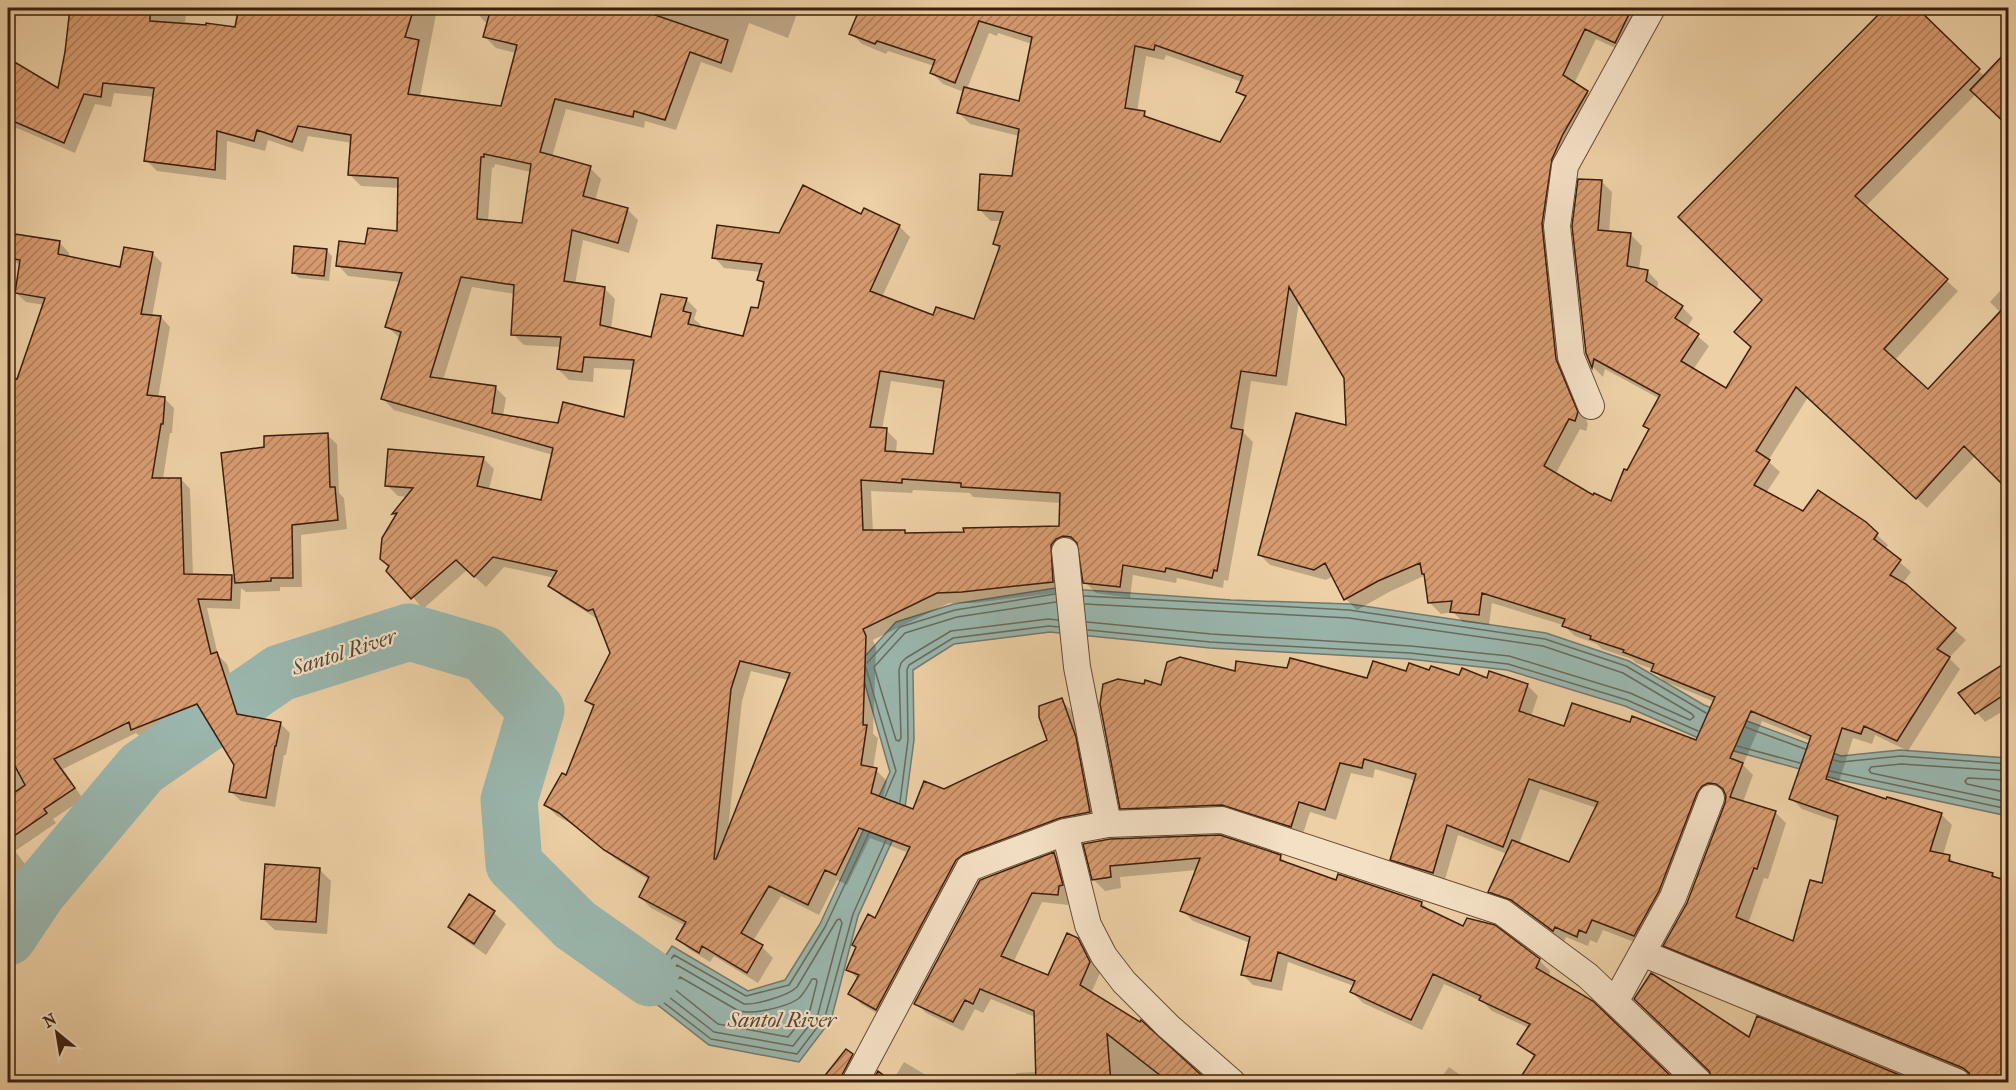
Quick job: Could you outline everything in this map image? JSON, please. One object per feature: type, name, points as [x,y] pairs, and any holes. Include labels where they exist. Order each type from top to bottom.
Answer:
[{"type":"street","points":[[1591,406],[1571,357],[1557,226],[1565,166],[1652,8]]},
{"type":"street","points":[[1066,563],[1077,668],[1108,825]]},
{"type":"street","points":[[1615,1002],[1673,897],[1711,798]]},
{"type":"street","points":[[855,1083],[969,868],[1065,832],[1108,825],[1222,820],[1502,912],[1587,976],[1699,1083]]},
{"type":"street","points":[[1065,832],[1088,925],[1104,956],[1124,982],[1168,1026],[1232,1083]]},
{"type":"street","points":[[1642,953],[1957,1083]]},
{"type":"water","name":"Santol River","points":[[1056,588],[1231,600],[1350,604],[1546,633],[1629,661],[1704,705],[1841,756],[1900,750],[2008,758],[2008,816],[1840,780],[1719,747],[1625,706],[1507,670],[1409,659],[1210,648],[1050,632],[954,644],[913,670],[914,740],[904,815],[858,916],[831,1020],[799,1062],[709,1045],[641,992],[672,946],[748,991],[785,980],[820,924],[890,772],[859,663],[896,622],[954,604]]},
{"type":"building","points":[[70,8],[150,10],[150,21],[206,25],[206,23],[235,27],[239,8],[283,8],[310,14],[311,8],[414,8],[405,37],[419,40],[408,94],[501,106],[517,45],[483,37],[491,8],[657,8],[655,15],[728,40],[721,63],[690,52],[665,120],[634,111],[633,117],[555,99],[540,152],[591,166],[583,196],[628,208],[618,243],[572,230],[564,281],[605,287],[600,325],[651,337],[661,294],[687,298],[683,311],[691,313],[688,324],[743,336],[751,307],[758,308],[764,282],[757,280],[762,264],[712,258],[717,225],[779,233],[803,185],[861,214],[864,208],[900,225],[870,291],[933,315],[936,307],[974,319],[1000,246],[993,244],[1003,212],[978,210],[980,174],[1012,176],[1019,129],[957,113],[964,87],[1019,101],[1032,37],[979,21],[955,83],[930,73],[935,60],[877,41],[875,44],[849,34],[860,8],[942,8],[955,12],[956,8],[1632,8],[1615,43],[1585,29],[1563,75],[1588,91],[1563,134],[1552,159],[1542,224],[1556,359],[1578,412],[1575,421],[1569,419],[1544,466],[1593,495],[1594,493],[1611,501],[1624,469],[1627,470],[1649,429],[1643,426],[1660,395],[1594,359],[1592,368],[1586,353],[1572,226],[1578,179],[1602,180],[1598,230],[1631,233],[1627,266],[1648,270],[1646,281],[1683,306],[1675,318],[1699,334],[1681,361],[1726,388],[1751,347],[1734,332],[1762,300],[1678,217],[1885,8],[1917,8],[1980,69],[1855,196],[1948,279],[1884,349],[1928,389],[2008,303],[2008,490],[1964,446],[1916,499],[1796,387],[1756,451],[1770,460],[1754,485],[1803,511],[1818,490],[1866,522],[1878,533],[1874,539],[1901,560],[1890,575],[1906,584],[1956,628],[1937,649],[1950,657],[1897,741],[1864,726],[1861,734],[1842,728],[1826,779],[1886,799],[1887,797],[1942,813],[1930,851],[1950,855],[1949,861],[1993,873],[1992,876],[2008,881],[2008,1083],[1972,1083],[1969,1073],[1963,1068],[1663,946],[1687,903],[1725,803],[1726,796],[1723,789],[1716,784],[1708,783],[1702,786],[1697,793],[1659,891],[1634,936],[1592,920],[1586,933],[1579,930],[1577,937],[1555,927],[1553,931],[1511,900],[1488,892],[1512,840],[1569,862],[1598,802],[1529,779],[1503,847],[1447,825],[1433,873],[1390,860],[1416,774],[1364,759],[1362,768],[1340,763],[1325,810],[1299,802],[1291,827],[1222,805],[1120,809],[1100,704],[1103,684],[1118,679],[1144,684],[1145,680],[1161,685],[1167,662],[1180,657],[1235,671],[1236,661],[1287,668],[1290,658],[1367,678],[1373,661],[1406,671],[1409,663],[1429,670],[1431,666],[1459,675],[1462,668],[1487,678],[1489,671],[1528,684],[1519,711],[1564,726],[1572,703],[1630,722],[1632,716],[1696,740],[1715,697],[1651,671],[1654,664],[1623,652],[1624,650],[1590,639],[1591,636],[1562,626],[1565,619],[1482,593],[1479,615],[1450,612],[1452,601],[1428,603],[1420,563],[1378,581],[1344,600],[1325,563],[1314,570],[1258,555],[1296,413],[1346,425],[1344,378],[1289,287],[1276,376],[1241,371],[1231,428],[1243,430],[1217,571],[1214,570],[1212,578],[1166,568],[1165,572],[1123,565],[1120,587],[1083,583],[1077,543],[1071,537],[1063,536],[1051,545],[1053,582],[937,593],[863,629],[866,636],[863,725],[867,725],[861,765],[877,768],[871,793],[913,809],[924,781],[944,789],[1047,740],[1039,717],[1039,706],[1062,698],[1076,737],[1090,812],[1060,818],[964,854],[956,860],[876,1010],[848,994],[859,975],[846,970],[856,947],[852,945],[868,914],[875,918],[910,847],[859,828],[836,875],[825,870],[808,905],[769,886],[741,933],[763,945],[747,973],[702,946],[699,953],[676,939],[686,922],[639,897],[649,877],[604,850],[559,813],[544,805],[562,773],[566,775],[594,705],[585,701],[610,653],[593,609],[588,611],[548,586],[557,571],[493,557],[474,577],[456,560],[411,599],[386,571],[389,566],[380,559],[382,538],[397,513],[392,514],[413,488],[385,486],[388,449],[484,457],[477,486],[541,500],[553,448],[381,399],[401,332],[385,327],[402,273],[336,266],[339,241],[365,244],[368,228],[397,231],[398,178],[348,175],[351,135],[298,126],[292,142],[257,130],[254,141],[217,131],[215,170],[144,161],[154,88],[103,83],[101,97],[84,94],[64,143],[8,119],[8,58],[58,88]],"holes":[[[1155,45],[1243,76],[1236,92],[1246,96],[1220,142],[1144,116],[1145,111],[1125,108],[1135,46],[1154,50]],[[484,154],[531,164],[522,223],[477,219],[481,157],[484,157]],[[461,277],[514,285],[511,335],[561,337],[557,369],[582,372],[584,357],[634,360],[624,417],[563,402],[558,423],[492,413],[496,386],[430,377]],[[880,371],[944,381],[933,454],[885,451],[887,428],[870,427]],[[902,479],[961,483],[961,487],[1060,493],[1059,526],[963,528],[964,532],[905,533],[905,530],[863,530],[861,480],[902,483]],[[740,661],[790,673],[716,859],[714,859],[731,689]],[[1751,711],[1811,736],[1789,799],[1838,816],[1822,883],[1810,880],[1793,941],[1736,917],[1754,868],[1757,869],[1776,811],[1730,797],[1743,763],[1730,758]]]},
{"type":"building","points":[[2008,50],[2008,126],[1970,90]]},
{"type":"building","points":[[15,234],[60,241],[58,254],[120,267],[124,247],[153,252],[141,314],[161,316],[147,395],[165,397],[163,424],[161,424],[152,478],[181,478],[184,574],[232,575],[231,600],[198,599],[211,654],[217,652],[237,714],[281,722],[266,798],[229,792],[234,765],[197,704],[131,730],[129,722],[54,759],[75,788],[44,809],[47,813],[8,840],[8,797],[25,785],[8,753],[8,377],[17,379],[45,298],[15,293],[20,260],[10,258]]},
{"type":"building","points":[[294,246],[327,249],[324,276],[292,273]]},
{"type":"building","points":[[328,433],[330,487],[335,487],[338,520],[292,525],[293,578],[271,578],[271,581],[235,583],[221,453],[264,447],[264,436]]},
{"type":"building","points":[[2008,661],[2008,692],[1975,714],[1958,693]]},
{"type":"building","points":[[1220,835],[1281,855],[1280,860],[1336,880],[1338,874],[1422,902],[1421,906],[1463,926],[1467,918],[1495,925],[1540,959],[1536,968],[1593,1001],[1678,1083],[1517,1083],[1535,1055],[1517,1044],[1530,1024],[1479,1000],[1481,996],[1433,974],[1411,1020],[1350,992],[1355,981],[1278,952],[1271,981],[1241,975],[1250,937],[1180,911],[1200,858],[1110,866],[1111,877],[1092,880],[1083,844],[1110,839]]},
{"type":"building","points":[[1054,852],[1063,885],[1059,886],[1058,895],[1032,893],[1001,956],[1048,975],[1067,933],[1078,938],[1090,962],[1080,985],[1140,1022],[1141,1020],[1210,1083],[1170,1083],[1107,1034],[1111,1083],[1036,1083],[1034,1011],[980,989],[973,1004],[965,1000],[953,1022],[914,1004],[980,880]]},
{"type":"building","points":[[265,864],[320,868],[316,922],[261,919]]},
{"type":"building","points":[[469,894],[495,911],[474,944],[448,927]]},
{"type":"building","points":[[1651,973],[1749,1037],[1757,1016],[1919,1083],[1714,1083],[1709,1071],[1634,999]]},
{"type":"building","points":[[846,1049],[853,1054],[840,1083],[819,1083]]},
{"type":"building","points":[[878,1071],[894,1083],[872,1083]]},
{"type":"waterway","name":"Santol River","points":[[8,937],[38,892],[142,768],[280,673],[409,632],[484,654],[536,710],[509,800],[514,864],[575,925],[650,978]]}]
